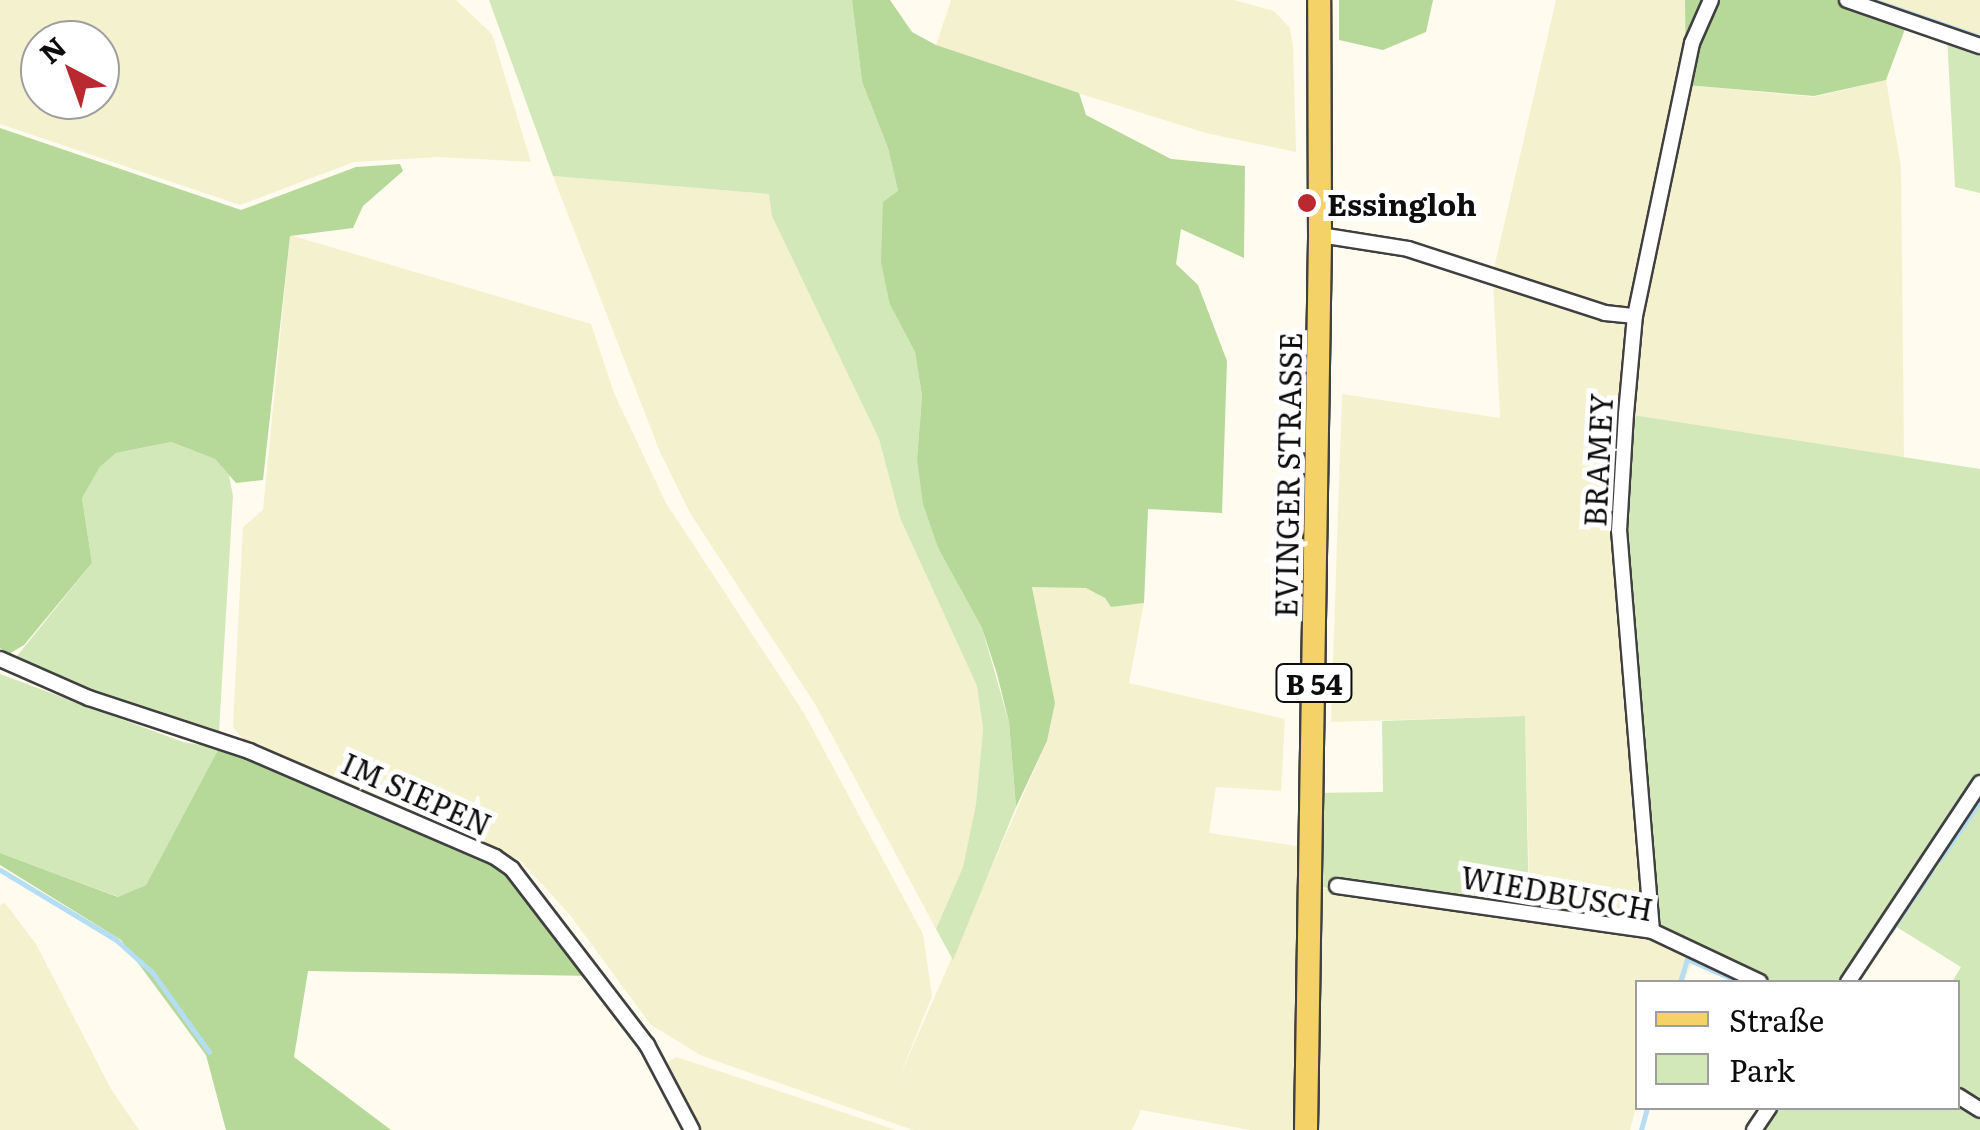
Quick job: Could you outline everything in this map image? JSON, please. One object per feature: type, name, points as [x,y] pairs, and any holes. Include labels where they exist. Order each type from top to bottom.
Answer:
[{"type":"main road","name":"EVINGER STRASSE","points":[[1306,1130],[1320,235],[1319,0]]},
{"type":"street","name":"BRAMEY","points":[[1652,931],[1619,532],[1635,316],[1692,43],[1710,0]]},
{"type":"street","points":[[1847,0],[1980,46]]},
{"type":"street","points":[[1320,235],[1408,249],[1605,312],[1635,316]]},
{"type":"street","name":"IM SIEPEN","points":[[0,659],[89,698],[249,751],[495,857],[512,869],[647,1045],[692,1130]]},
{"type":"street","points":[[1849,980],[1980,783]]},
{"type":"street","name":"WIEDBUSCH","points":[[1337,886],[1652,931],[1756,980]]},
{"type":"shaded area","points":[[0,0],[456,0],[492,34],[531,162],[438,157],[354,162],[240,205],[0,124]]},
{"type":"shaded area","points":[[951,0],[1234,0],[1274,11],[1290,28],[1293,45],[1296,152],[1206,133],[956,55],[936,45]]},
{"type":"shaded area","points":[[1556,0],[1685,0],[1686,85],[1814,97],[1886,80],[1901,167],[1904,457],[1685,980],[1635,980],[1635,1110],[1630,1130],[1317,1130],[1313,887],[1530,913],[1525,716],[1331,722],[1342,394],[1500,418],[1493,281],[1593,307],[1494,268]]},
{"type":"shaded area","points":[[1847,0],[1980,0],[1980,46]]},
{"type":"shaded area","points":[[553,176],[769,194],[773,216],[879,439],[900,518],[977,686],[983,729],[976,804],[963,867],[936,929],[815,704],[690,513],[660,452]]},
{"type":"shaded area","points":[[290,235],[591,324],[614,393],[666,503],[804,713],[923,934],[932,996],[899,1078],[1047,741],[1055,703],[1032,586],[1086,588],[1105,598],[1111,607],[1144,603],[1129,683],[1285,719],[1281,791],[1216,787],[1209,833],[1310,848],[1305,1130],[1250,1130],[1141,1110],[1132,1130],[913,1130],[702,1056],[651,1025],[570,915],[521,861],[247,744],[233,727],[243,527],[263,510]]},
{"type":"shaded area","points":[[5,903],[36,944],[111,1089],[139,1130],[0,1130],[0,905]]},
{"type":"shaded area","points":[[676,1057],[896,1130],[696,1130],[664,1065]]},
{"type":"green space","points":[[489,0],[852,0],[862,82],[888,148],[898,191],[890,305],[915,352],[922,396],[917,459],[939,550],[982,628],[1009,722],[1016,807],[953,960],[936,929],[963,867],[976,804],[983,729],[977,686],[900,518],[879,439],[772,216],[769,194],[553,176]]},
{"type":"green space","points":[[852,0],[890,0],[912,32],[936,45],[1079,93],[1086,115],[1171,159],[1245,166],[1244,258],[1181,229],[1176,264],[1198,285],[1227,361],[1222,513],[1148,509],[1144,603],[1111,607],[1105,598],[1086,588],[1032,587],[1055,703],[1047,741],[1016,807],[1009,722],[997,674],[982,628],[939,550],[923,504],[917,459],[922,396],[915,352],[890,305],[881,262],[883,202],[898,191],[888,148],[862,82]]},
{"type":"green space","points":[[1339,0],[1433,0],[1426,32],[1383,50],[1339,40]]},
{"type":"green space","points":[[1685,0],[1847,0],[1908,21],[1886,80],[1814,96],[1686,85]]},
{"type":"green space","points":[[1947,35],[1980,46],[1980,193],[1955,187]]},
{"type":"green space","points":[[0,128],[241,210],[356,167],[400,164],[403,171],[363,206],[353,228],[290,236],[263,480],[236,483],[215,459],[171,442],[116,453],[100,467],[82,498],[92,563],[24,645],[9,654],[0,648]]},
{"type":"green space","points":[[1626,414],[1980,469],[1980,1108],[1960,1095],[1960,980],[1953,980],[1961,967],[1887,921],[1849,980],[1756,980],[1652,931],[1619,531]]},
{"type":"green space","points":[[171,442],[215,459],[229,475],[233,496],[219,732],[213,734],[83,691],[19,663],[17,656],[92,563],[82,498],[100,467],[116,453]]},
{"type":"green space","points":[[0,674],[183,742],[219,748],[146,885],[119,897],[0,853]]},
{"type":"green space","points":[[1525,716],[1529,913],[1313,886],[1313,793],[1383,792],[1382,721]]},
{"type":"green space","points":[[219,748],[491,859],[515,876],[593,976],[308,971],[294,1057],[391,1130],[226,1130],[206,1055],[121,940],[0,865],[0,853],[118,897],[146,885]]},
{"type":"green space","points":[[1960,1097],[1980,1110],[1980,1130],[1754,1130],[1768,1110],[1960,1110]]},
{"type":"waterway","points":[[1872,0],[1980,37]]},
{"type":"waterway","points":[[1940,859],[1980,801]]},
{"type":"waterway","points":[[0,870],[115,939],[152,972],[209,1052]]},
{"type":"waterway","points":[[1890,932],[1932,870]]},
{"type":"waterway","points":[[1681,980],[1687,959],[1735,980]]},
{"type":"waterway","points":[[1641,1130],[1646,1110]]},
{"type":"place","name":"Essingloh","points":[[1307,203]]}]
